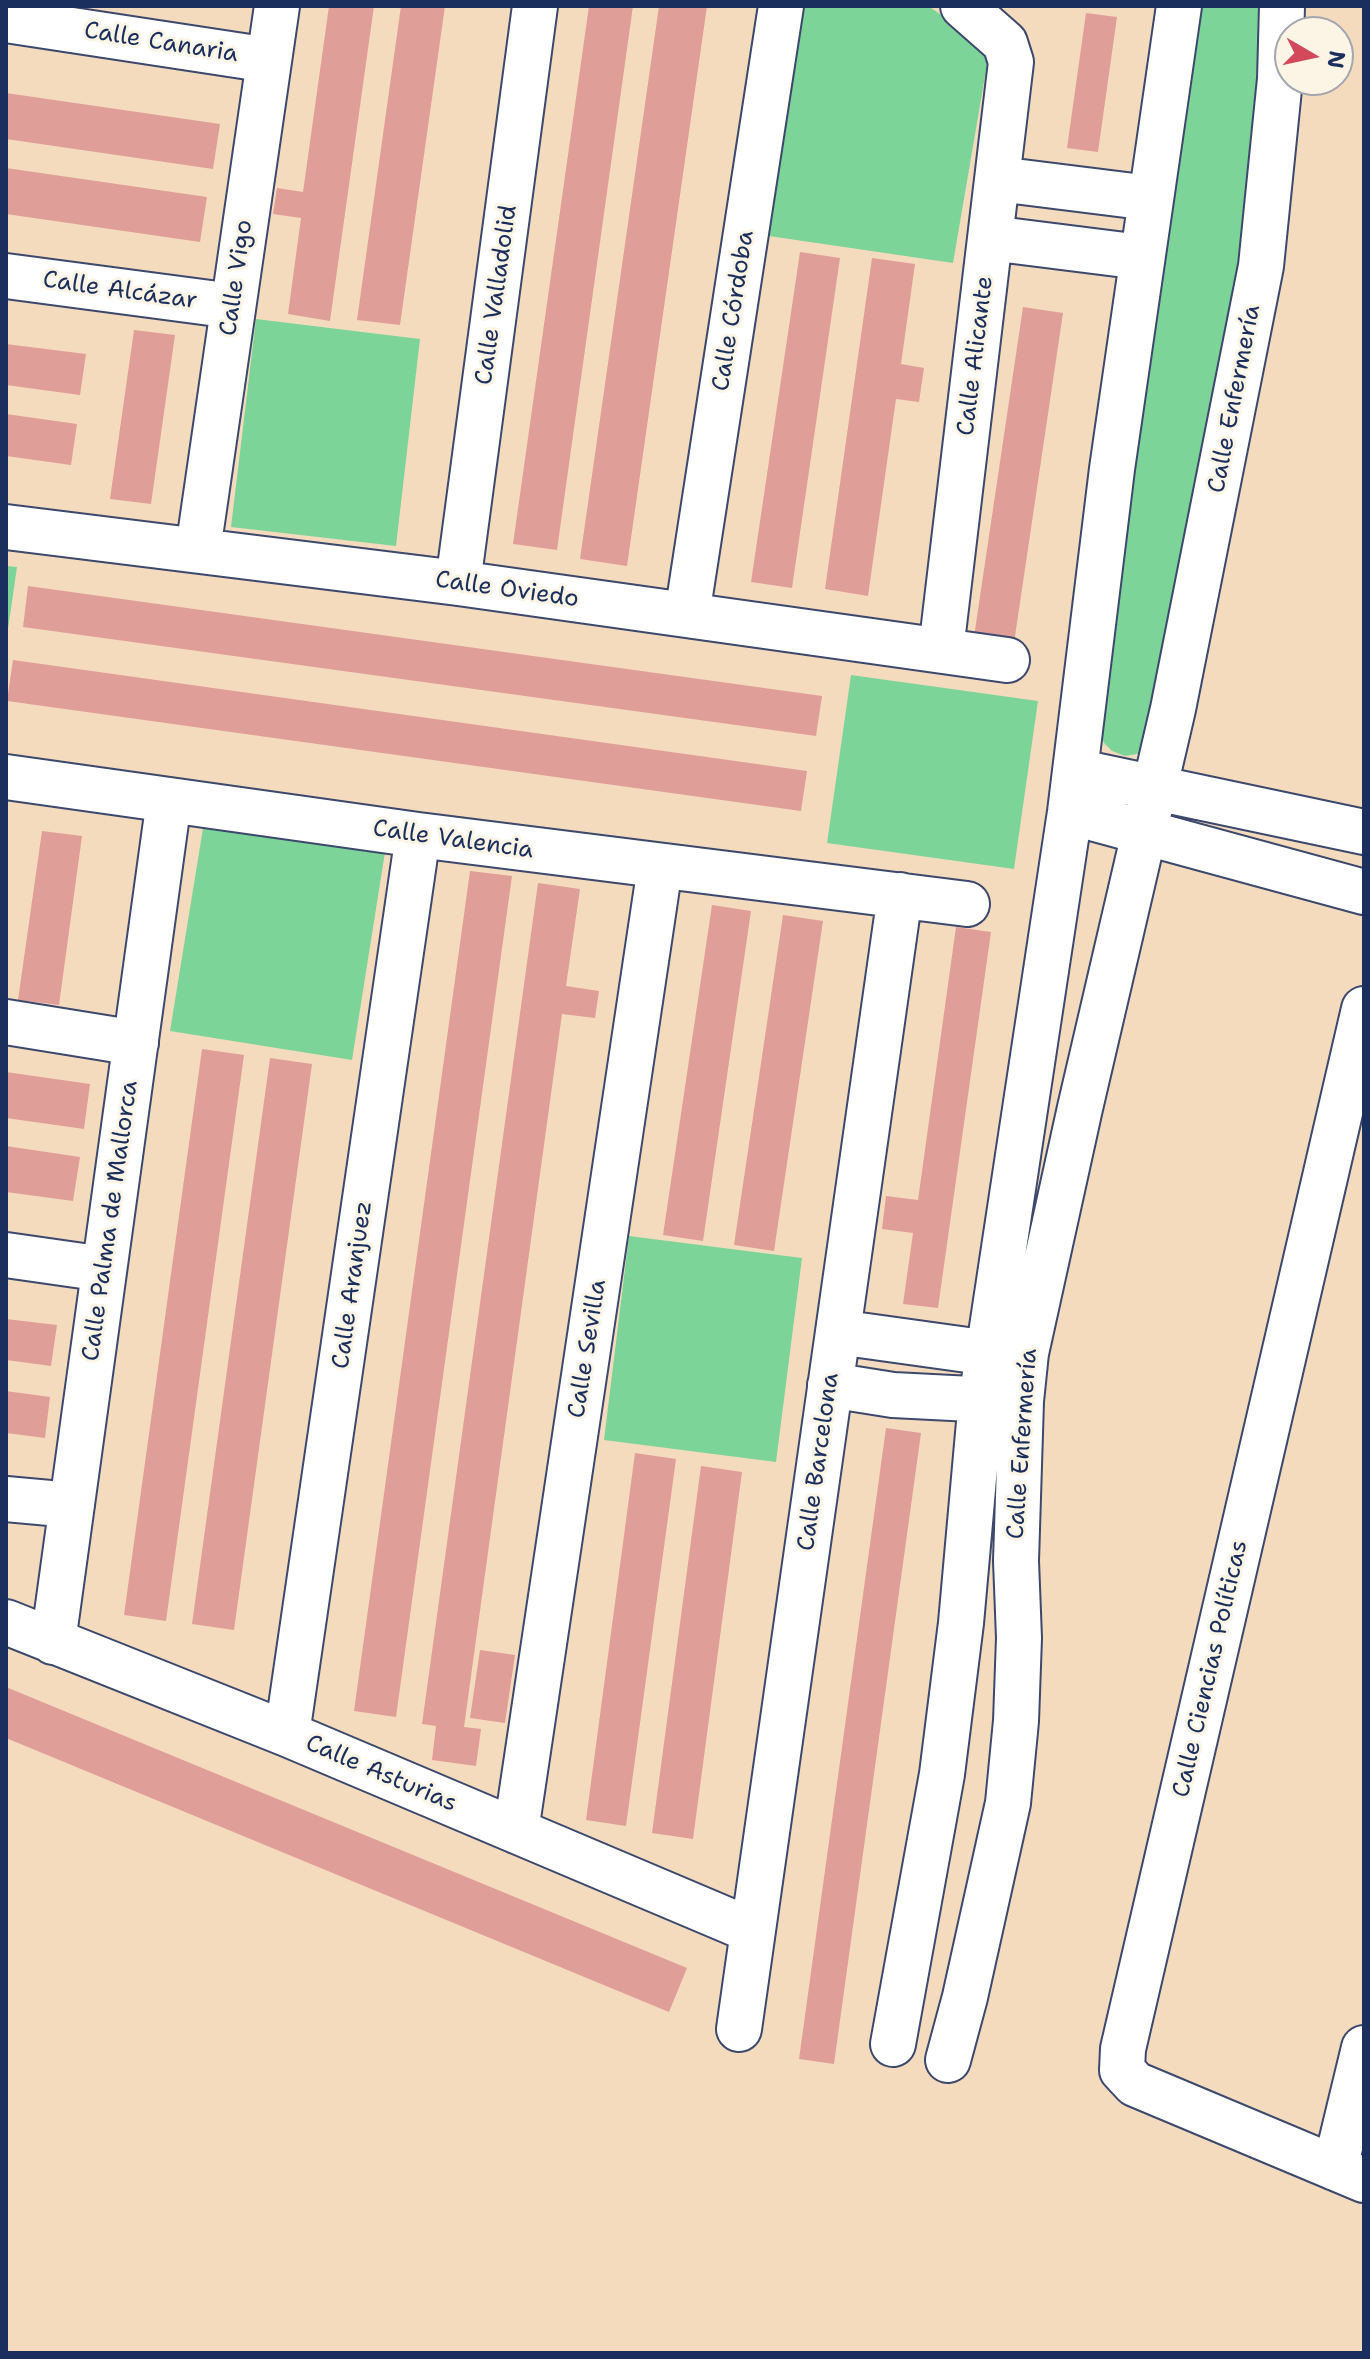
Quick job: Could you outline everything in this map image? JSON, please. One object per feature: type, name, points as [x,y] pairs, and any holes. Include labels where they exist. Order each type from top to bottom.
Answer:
[{"type":"street","name":"Calle Vigo","points":[[198,550],[277,6]]},
{"type":"street","name":"Calle Valladolid","points":[[458,583],[535,6]]},
{"type":"street","name":"Calle Córdoba","points":[[687,615],[781,6]]},
{"type":"street","name":"Calle Alicante","points":[[941,650],[1011,62],[1005,43],[963,6]]},
{"type":"street","name":"Calle Enfermería","points":[[893,2044],[942,1774],[961,1623],[1008,1353],[1110,484],[1179,6]]},
{"type":"street","name":"Calle Enfermería","points":[[1008,1353],[1080,1108],[1155,788],[1261,266],[1280,79],[1282,6]]},
{"type":"street","name":"Calle Canaria","points":[[6,20],[269,60]]},
{"type":"street","points":[[998,179],[1150,198]]},
{"type":"street","points":[[990,238],[1141,257]]},
{"type":"street","name":"Calle Alcázar","points":[[6,276],[233,306]]},
{"type":"street","name":"Calle Oviedo","points":[[6,527],[458,583],[1007,660]]},
{"type":"street","name":"Calle Valencia","points":[[6,777],[660,867],[967,904]]},
{"type":"street","points":[[1072,792],[1155,788],[1364,832]]},
{"type":"street","points":[[1072,792],[1145,833],[1364,892]]},
{"type":"street","name":"Calle Palma de Mallorca","points":[[53,1642],[169,800]]},
{"type":"street","name":"Calle Aranjuez","points":[[287,1734],[418,835]]},
{"type":"street","name":"Calle Sevilla","points":[[516,1831],[660,867]]},
{"type":"street","name":"Calle Barcelona","points":[[739,2029],[900,895]]},
{"type":"street","name":"Calle Ciencias Políticas","points":[[1350,2174],[1135,2084],[1122,2070],[1123,2049],[1364,1009]]},
{"type":"street","points":[[6,1022],[136,1043]]},
{"type":"street","points":[[6,1255],[104,1269]]},
{"type":"street","points":[[838,1332],[1008,1353]]},
{"type":"street","points":[[830,1385],[893,1395],[1001,1401]]},
{"type":"street","name":"Calle Enfermería","points":[[948,2060],[1008,1803],[1016,1721],[1019,1638],[1016,1561],[1001,1401]]},
{"type":"street","points":[[6,1499],[72,1505]]},
{"type":"street","name":"Calle Asturias","points":[[6,1622],[287,1734],[753,1931]]},
{"type":"street","points":[[1350,2174],[1364,2048]]},
{"type":"green space","points":[[800,6],[928,6],[990,47],[953,263],[762,235]]},
{"type":"green space","points":[[1193,6],[1266,6],[1253,240],[1147,748],[1125,756],[1112,751],[1104,743],[1100,731],[1166,236]]},
{"type":"green space","points":[[256,319],[420,339],[396,546],[231,527]]},
{"type":"green space","points":[[6,566],[17,567],[6,643]]},
{"type":"green space","points":[[851,675],[1038,701],[1014,869],[827,843]]},
{"type":"green space","points":[[205,816],[386,846],[352,1060],[170,1031]]},
{"type":"green space","points":[[629,1236],[802,1258],[776,1462],[604,1440]]},
{"type":"building","points":[[329,6],[374,6],[330,321],[288,314],[301,218],[273,214],[277,188],[303,192]]},
{"type":"building","points":[[401,6],[445,6],[400,325],[357,320]]},
{"type":"building","points":[[589,6],[633,6],[557,550],[513,544]]},
{"type":"building","points":[[659,6],[707,6],[627,566],[580,559]]},
{"type":"building","points":[[1086,13],[1117,17],[1098,152],[1067,148]]},
{"type":"building","points":[[6,93],[220,124],[213,169],[6,139]]},
{"type":"building","points":[[6,168],[207,197],[200,242],[6,214]]},
{"type":"building","points":[[800,252],[840,258],[792,588],[751,582]]},
{"type":"building","points":[[872,258],[915,264],[901,364],[924,368],[919,402],[896,399],[868,596],[825,589]]},
{"type":"building","points":[[1023,307],[1063,313],[1014,643],[974,637]]},
{"type":"building","points":[[134,330],[175,335],[151,504],[110,499]]},
{"type":"building","points":[[6,344],[86,354],[80,395],[6,385]]},
{"type":"building","points":[[6,414],[77,424],[71,465],[6,456]]},
{"type":"building","points":[[28,586],[822,696],[816,736],[23,627]]},
{"type":"building","points":[[13,660],[807,771],[801,811],[7,701]]},
{"type":"building","points":[[42,831],[82,836],[59,1005],[18,1000]]},
{"type":"building","points":[[470,871],[512,876],[396,1717],[354,1711]]},
{"type":"building","points":[[538,883],[580,889],[566,986],[599,991],[595,1018],[562,1014],[464,1727],[481,1729],[476,1766],[432,1760],[436,1726],[422,1724]]},
{"type":"building","points":[[712,905],[751,911],[703,1241],[663,1235]]},
{"type":"building","points":[[783,915],[823,921],[774,1251],[734,1245]]},
{"type":"building","points":[[956,927],[991,932],[938,1308],[903,1304],[913,1233],[882,1229],[886,1196],[918,1200]]},
{"type":"building","points":[[202,1049],[244,1055],[166,1621],[124,1615]]},
{"type":"building","points":[[270,1058],[312,1064],[234,1630],[192,1624]]},
{"type":"building","points":[[6,1072],[90,1084],[84,1129],[6,1118]]},
{"type":"building","points":[[6,1146],[80,1157],[73,1201],[6,1192]]},
{"type":"building","points":[[6,1319],[57,1325],[51,1366],[6,1360]]},
{"type":"building","points":[[6,1391],[50,1397],[45,1438],[6,1433]]},
{"type":"building","points":[[886,1428],[921,1433],[834,2064],[799,2059]]},
{"type":"building","points":[[635,1453],[676,1459],[626,1826],[586,1820]]},
{"type":"building","points":[[701,1466],[742,1472],[693,1839],[652,1833]]},
{"type":"building","points":[[480,1650],[515,1655],[505,1723],[470,1718]]},
{"type":"building","points":[[6,1687],[687,1968],[669,2012],[6,1738]]}]
